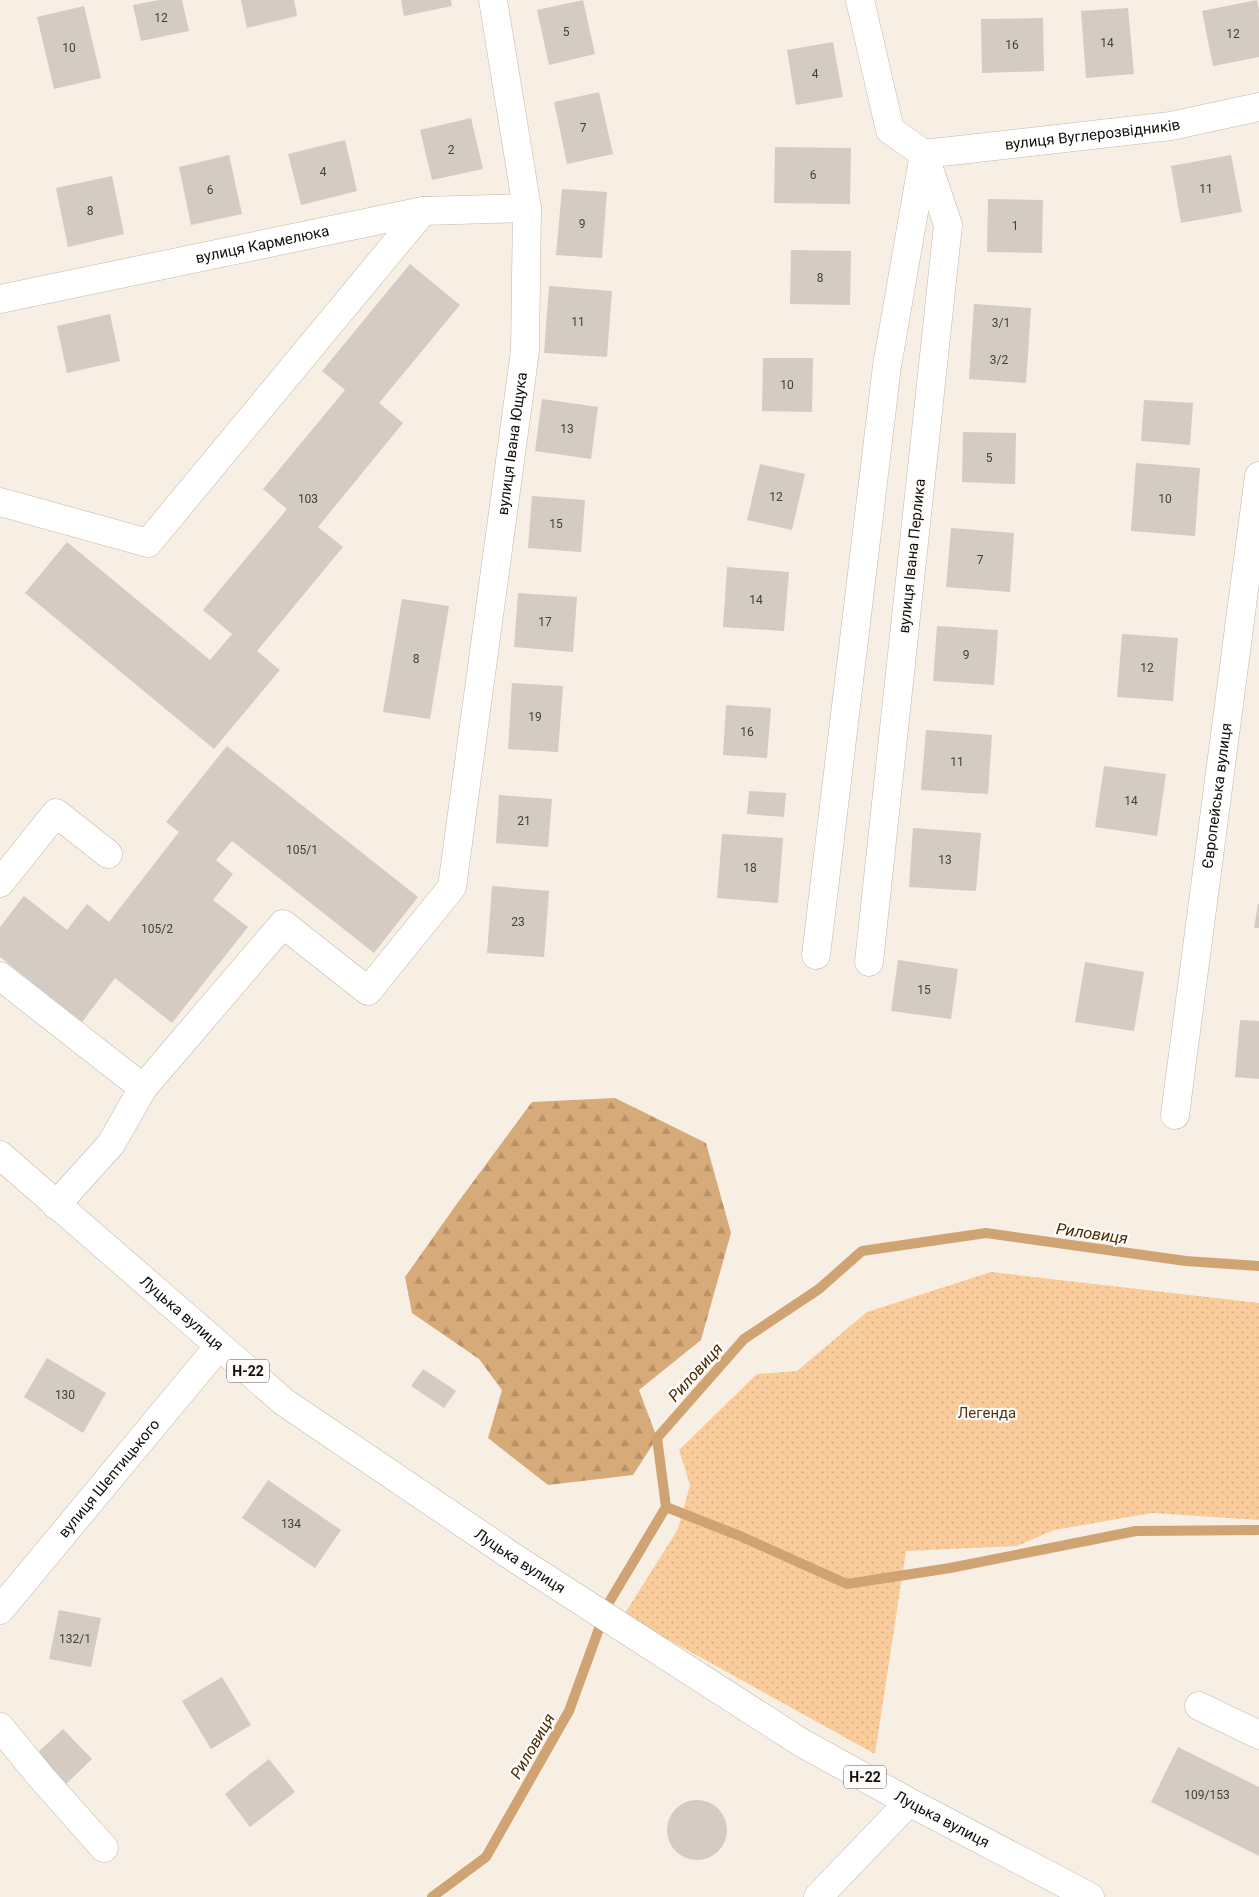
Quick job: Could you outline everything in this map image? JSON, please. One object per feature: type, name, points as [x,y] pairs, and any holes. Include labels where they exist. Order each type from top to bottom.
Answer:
[{"type":"street","name":"вулиця Івана Ющука","points":[[143,1088],[283,924],[368,991],[452,887],[526,352],[527,208],[493,0]]},
{"type":"street","points":[[816,955],[888,366],[924,154],[890,130],[860,0]]},
{"type":"street","name":"вулиця Вуглерозвідників","points":[[924,154],[1171,126],[1259,107]]},
{"type":"street","name":"вулиця Івана Перлика","points":[[869,962],[948,225],[924,154]]},
{"type":"street","name":"вулиця Кармелюка","points":[[0,299],[423,211],[527,208]]},
{"type":"street","points":[[0,502],[148,543],[423,211]]},
{"type":"street","name":"Європейська вулиця","points":[[1175,1115],[1259,476]]},
{"type":"street","points":[[0,883],[56,813],[108,854]]},
{"type":"street","points":[[0,976],[143,1088],[111,1144],[56,1205]]},
{"type":"street","name":"Луцька вулиця","points":[[0,1155],[284,1402],[516,1559],[802,1742],[909,1802],[1090,1897]]},
{"type":"street","name":"вулиця Шептицького","points":[[0,1610],[218,1346]]},
{"type":"street","points":[[1199,1706],[1259,1735]]},
{"type":"street","points":[[0,1727],[104,1848]]},
{"type":"street","points":[[818,1897],[909,1802]]},
{"type":"green space","points":[[615,1098],[706,1143],[731,1233],[701,1340],[639,1390],[657,1438],[633,1475],[548,1485],[488,1438],[502,1390],[479,1359],[412,1313],[405,1277],[532,1102]]},
{"type":"green space","name":"Легенда","points":[[991,1272],[1259,1303],[1259,1520],[1152,1513],[1054,1530],[1017,1546],[906,1551],[875,1754],[624,1615],[678,1529],[690,1485],[679,1450],[757,1374],[797,1371],[867,1312]]},
{"type":"building","points":[[159,0],[182,0],[189,31],[141,41],[133,5]]},
{"type":"building","points":[[241,0],[294,0],[297,16],[247,28]]},
{"type":"building","points":[[401,0],[451,0],[452,6],[404,16]]},
{"type":"building","points":[[583,0],[595,54],[549,65],[537,10]]},
{"type":"building","points":[[1257,0],[1259,10],[1259,57],[1213,66],[1202,11]]},
{"type":"building","points":[[84,6],[101,78],[54,89],[37,17]]},
{"type":"building","points":[[1128,8],[1134,74],[1086,78],[1081,11]]},
{"type":"building","points":[[1043,18],[1044,71],[982,73],[981,19]]},
{"type":"building","points":[[833,42],[843,97],[796,105],[787,50]]},
{"type":"building","points":[[599,92],[613,154],[567,164],[554,102]]},
{"type":"building","points":[[471,118],[483,169],[432,180],[420,130]]},
{"type":"building","points":[[345,140],[357,191],[301,205],[288,154]]},
{"type":"building","points":[[775,147],[851,148],[850,204],[774,203]]},
{"type":"building","points":[[229,155],[242,214],[191,225],[179,167]]},
{"type":"building","points":[[1231,155],[1242,212],[1181,223],[1171,166]]},
{"type":"building","points":[[112,176],[124,234],[68,247],[56,188]]},
{"type":"building","points":[[562,189],[607,192],[602,258],[556,255]]},
{"type":"building","points":[[988,199],[1043,200],[1042,253],[987,252]]},
{"type":"building","points":[[791,250],[851,251],[850,305],[790,304]]},
{"type":"building","points":[[410,264],[460,305],[379,403],[403,423],[318,527],[343,547],[257,651],[280,670],[214,749],[25,593],[67,542],[210,660],[232,634],[203,610],[287,509],[263,489],[345,390],[322,371]]},
{"type":"building","points":[[549,286],[612,291],[607,357],[544,353]]},
{"type":"building","points":[[974,304],[1031,308],[1026,383],[969,379]]},
{"type":"building","points":[[110,314],[120,361],[67,373],[57,326]]},
{"type":"building","points":[[763,358],[813,358],[812,412],[762,411]]},
{"type":"building","points":[[542,399],[598,407],[591,459],[535,451]]},
{"type":"building","points":[[1144,400],[1193,403],[1190,445],[1141,441]]},
{"type":"building","points":[[963,432],[1016,433],[1015,484],[962,482]]},
{"type":"building","points":[[1136,463],[1200,468],[1195,536],[1131,531]]},
{"type":"building","points":[[760,464],[805,474],[792,530],[747,520]]},
{"type":"building","points":[[532,496],[585,500],[581,552],[528,548]]},
{"type":"building","points":[[951,528],[1014,533],[1010,592],[946,587]]},
{"type":"building","points":[[727,567],[789,572],[784,631],[723,627]]},
{"type":"building","points":[[518,593],[577,597],[573,652],[514,647]]},
{"type":"building","points":[[402,599],[449,606],[430,719],[383,712]]},
{"type":"building","points":[[937,626],[998,630],[994,685],[933,681]]},
{"type":"building","points":[[1122,634],[1178,638],[1173,701],[1117,697]]},
{"type":"building","points":[[512,683],[563,686],[558,752],[508,749]]},
{"type":"building","points":[[726,705],[771,708],[767,758],[723,755]]},
{"type":"building","points":[[926,730],[992,735],[988,794],[921,790]]},
{"type":"building","points":[[227,746],[418,897],[374,953],[232,841],[216,860],[233,874],[213,900],[248,927],[172,1023],[115,978],[82,1022],[0,957],[0,927],[24,896],[67,930],[87,904],[109,922],[179,832],[166,822]]},
{"type":"building","points":[[1104,766],[1166,774],[1157,836],[1095,827]]},
{"type":"building","points":[[749,791],[786,793],[784,817],[747,814]]},
{"type":"building","points":[[499,795],[552,799],[548,847],[496,843]]},
{"type":"building","points":[[913,828],[981,833],[976,891],[909,887]]},
{"type":"building","points":[[722,834],[783,838],[778,903],[717,898]]},
{"type":"building","points":[[492,886],[549,891],[544,957],[487,953]]},
{"type":"building","points":[[1258,904],[1259,928],[1254,928]]},
{"type":"building","points":[[898,960],[958,969],[951,1019],[891,1011]]},
{"type":"building","points":[[1085,962],[1144,972],[1134,1031],[1075,1022]]},
{"type":"building","points":[[1240,1020],[1259,1021],[1259,1079],[1235,1077]]},
{"type":"building","points":[[47,1358],[106,1393],[83,1433],[24,1397]]},
{"type":"building","points":[[423,1369],[456,1391],[444,1408],[411,1386]]},
{"type":"building","points":[[268,1480],[341,1530],[315,1568],[242,1518]]},
{"type":"building","points":[[59,1610],[101,1618],[91,1667],[49,1659]]},
{"type":"building","points":[[222,1677],[251,1725],[211,1749],[182,1701]]},
{"type":"building","points":[[63,1729],[92,1759],[65,1785],[36,1754]]},
{"type":"building","points":[[1178,1747],[1259,1787],[1259,1856],[1151,1802]]},
{"type":"building","points":[[269,1759],[295,1792],[250,1827],[225,1794]]},
{"type":"building","points":[[697,1800],[714,1805],[722,1813],[727,1830],[722,1847],[714,1855],[697,1860],[680,1855],[672,1847],[667,1830],[672,1813],[680,1805]]},
{"type":"waterway","name":"Риловиця","points":[[432,1897],[486,1857],[569,1711],[608,1604],[666,1507],[657,1438],[744,1339],[819,1289],[862,1251],[986,1233],[1186,1261],[1259,1266]]},
{"type":"waterway","points":[[666,1507],[740,1536],[847,1584],[950,1568],[1136,1531],[1259,1530]]}]
